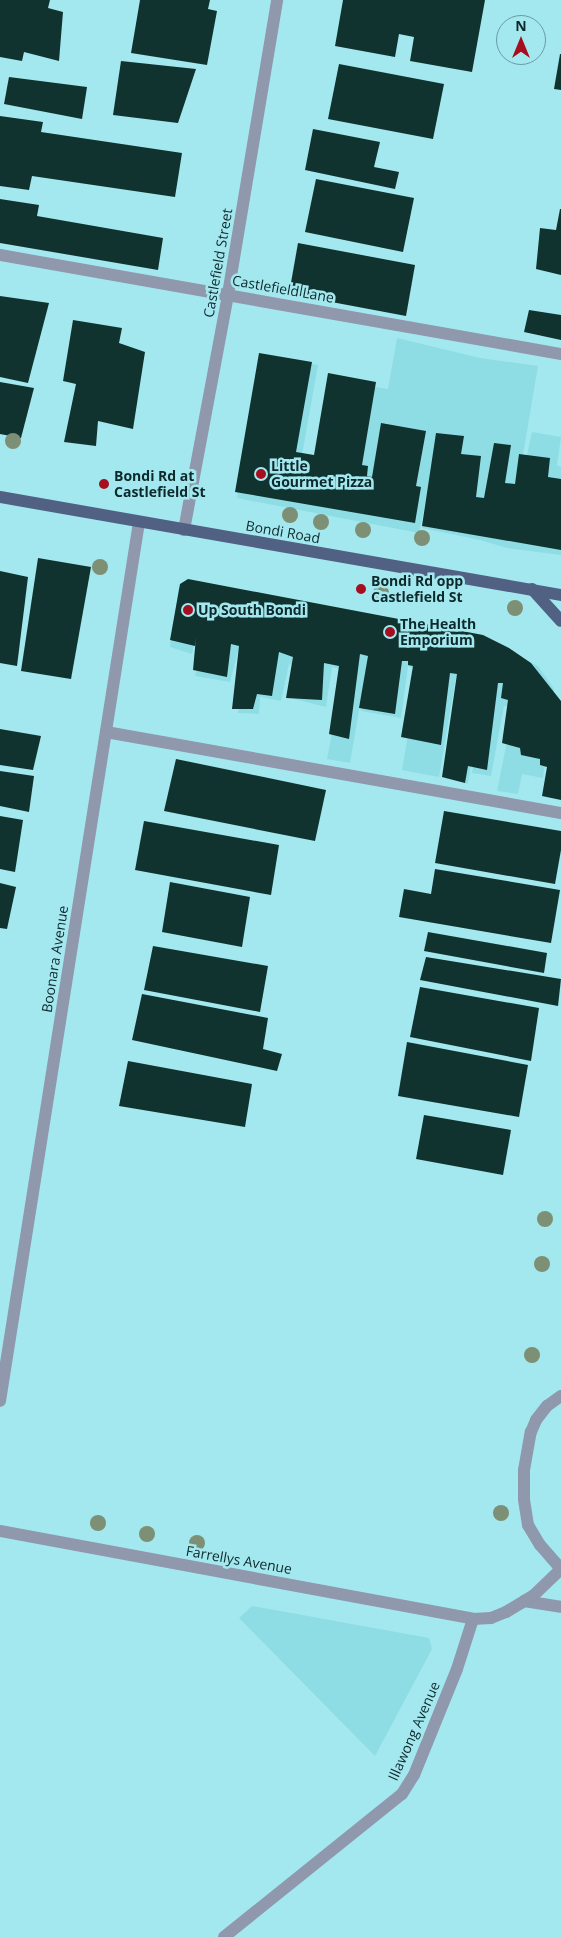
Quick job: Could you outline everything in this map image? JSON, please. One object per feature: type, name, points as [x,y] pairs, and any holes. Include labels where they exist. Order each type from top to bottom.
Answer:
[{"type":"main road","name":"Bondi Road","points":[[0,497],[561,595]]},
{"type":"main road","points":[[532,589],[561,621]]},
{"type":"street","name":"Castlefield Street","points":[[184,530],[228,294],[277,0]]},
{"type":"street","name":"Castlefield Lane","points":[[0,256],[228,294],[561,354]]},
{"type":"street","name":"Boonara Avenue","points":[[0,1401],[139,522]]},
{"type":"street","points":[[106,732],[561,813]]},
{"type":"street","points":[[473,1619],[491,1618],[524,1601],[534,1595],[561,1569],[540,1545],[528,1525],[524,1499],[524,1470],[531,1432],[536,1420],[547,1406],[561,1396]]},
{"type":"street","name":"Farrellys Avenue","points":[[0,1531],[473,1619]]},
{"type":"street","points":[[524,1601],[561,1607]]},
{"type":"street","name":"Illawong Avenue","points":[[224,1937],[402,1794],[414,1775],[457,1669],[473,1619]]},
{"type":"shaded area","points":[[397,338],[480,358],[538,366],[510,532],[532,432],[561,437],[557,465],[561,467],[561,555],[507,548],[480,540],[422,528],[440,431],[419,533],[237,498],[263,355],[318,365],[302,455],[319,458],[335,380],[388,389]]},
{"type":"shaded area","points":[[179,587],[205,588],[513,654],[538,666],[554,689],[543,778],[522,774],[518,794],[497,791],[514,707],[504,706],[491,776],[472,773],[484,687],[468,784],[445,778],[461,678],[456,677],[439,777],[402,770],[419,671],[408,666],[401,718],[361,711],[373,660],[368,658],[350,763],[327,759],[344,670],[332,667],[326,707],[294,699],[298,666],[289,664],[281,701],[260,697],[259,714],[238,713],[248,651],[239,648],[230,682],[195,676],[203,644],[195,641],[192,654],[170,647]]},
{"type":"shaded area","points":[[252,1606],[429,1638],[432,1649],[375,1756],[239,1618]]},
{"type":"building","points":[[0,0],[50,0],[48,8],[63,12],[59,61],[24,52],[22,61],[0,57]]},
{"type":"building","points":[[140,0],[210,0],[208,9],[217,11],[207,65],[131,53]]},
{"type":"building","points":[[343,0],[485,0],[472,72],[410,61],[414,37],[399,34],[395,57],[335,46]]},
{"type":"building","points":[[561,54],[561,90],[554,89]]},
{"type":"building","points":[[121,61],[196,69],[178,123],[113,115]]},
{"type":"building","points":[[339,64],[444,84],[433,139],[328,119]]},
{"type":"building","points":[[9,77],[87,87],[82,119],[4,104]]},
{"type":"building","points":[[0,116],[43,122],[41,132],[182,153],[175,197],[32,176],[29,190],[0,186]]},
{"type":"building","points":[[313,129],[380,142],[374,167],[399,172],[395,189],[305,170]]},
{"type":"building","points":[[316,179],[414,198],[403,252],[305,232]]},
{"type":"building","points":[[0,199],[39,205],[37,216],[163,238],[158,270],[0,243]]},
{"type":"building","points":[[560,209],[561,275],[536,269],[540,228],[556,230]]},
{"type":"building","points":[[298,243],[415,265],[406,316],[289,294]]},
{"type":"building","points":[[0,296],[49,303],[28,383],[0,377]]},
{"type":"building","points":[[529,310],[561,315],[561,340],[524,332]]},
{"type":"building","points":[[73,320],[122,328],[119,343],[145,352],[133,429],[98,421],[96,446],[64,442],[76,384],[63,381]]},
{"type":"building","points":[[259,353],[312,362],[296,452],[314,455],[328,373],[376,382],[362,465],[368,466],[367,476],[372,477],[381,423],[426,431],[416,486],[421,487],[415,523],[235,492]]},
{"type":"building","points":[[0,382],[34,388],[21,438],[0,434]]},
{"type":"building","points":[[436,433],[464,436],[461,454],[481,456],[476,497],[484,498],[494,443],[511,445],[505,483],[515,484],[519,454],[550,458],[548,477],[561,479],[561,550],[422,526]]},
{"type":"building","points":[[38,558],[91,567],[71,679],[21,671]]},
{"type":"building","points":[[0,571],[28,577],[17,666],[0,663]]},
{"type":"building","points":[[188,579],[483,635],[509,648],[531,663],[561,701],[561,800],[542,796],[547,767],[540,765],[540,759],[521,755],[520,748],[502,743],[508,700],[501,698],[503,683],[498,683],[487,770],[468,766],[465,783],[442,777],[457,674],[450,673],[441,745],[401,737],[413,666],[408,665],[408,661],[402,661],[395,714],[359,708],[368,656],[360,654],[349,739],[329,734],[339,666],[324,663],[322,700],[286,698],[293,657],[279,652],[272,696],[257,694],[253,709],[232,709],[239,646],[231,644],[227,677],[193,670],[196,637],[195,646],[170,640],[180,584]]},
{"type":"building","points":[[0,729],[41,736],[33,770],[0,765]]},
{"type":"building","points":[[176,759],[326,790],[315,841],[164,811]]},
{"type":"building","points":[[0,771],[34,776],[29,812],[0,806]]},
{"type":"building","points":[[444,811],[561,831],[561,850],[555,884],[435,863]]},
{"type":"building","points":[[0,816],[23,820],[15,872],[0,869]]},
{"type":"building","points":[[144,821],[279,845],[271,895],[135,870]]},
{"type":"building","points":[[435,869],[560,890],[551,943],[399,917],[404,889],[431,894]]},
{"type":"building","points":[[170,882],[250,897],[242,947],[162,932]]},
{"type":"building","points":[[0,883],[16,887],[7,929],[0,928]]},
{"type":"building","points":[[428,932],[547,953],[544,973],[424,951]]},
{"type":"building","points":[[153,946],[268,966],[260,1012],[144,990]]},
{"type":"building","points":[[426,957],[561,979],[558,1006],[420,980]]},
{"type":"building","points":[[420,987],[539,1008],[531,1061],[410,1037]]},
{"type":"building","points":[[142,994],[268,1018],[263,1049],[282,1054],[277,1071],[132,1040]]},
{"type":"building","points":[[407,1042],[528,1065],[519,1117],[398,1096]]},
{"type":"building","points":[[128,1061],[252,1084],[245,1127],[119,1106]]},
{"type":"building","points":[[424,1115],[511,1130],[503,1175],[416,1159]]},
{"type":"place","name":"Little Gourmet Pizza","points":[[261,474]]},
{"type":"place","name":"Bondi Rd at Castlefield St","points":[[104,484]]},
{"type":"place","name":"Bondi Rd opp Castlefield St","points":[[361,589]]},
{"type":"place","name":"Up South Bondi","points":[[188,610]]},
{"type":"place","name":"The Health Emporium","points":[[390,632]]}]
